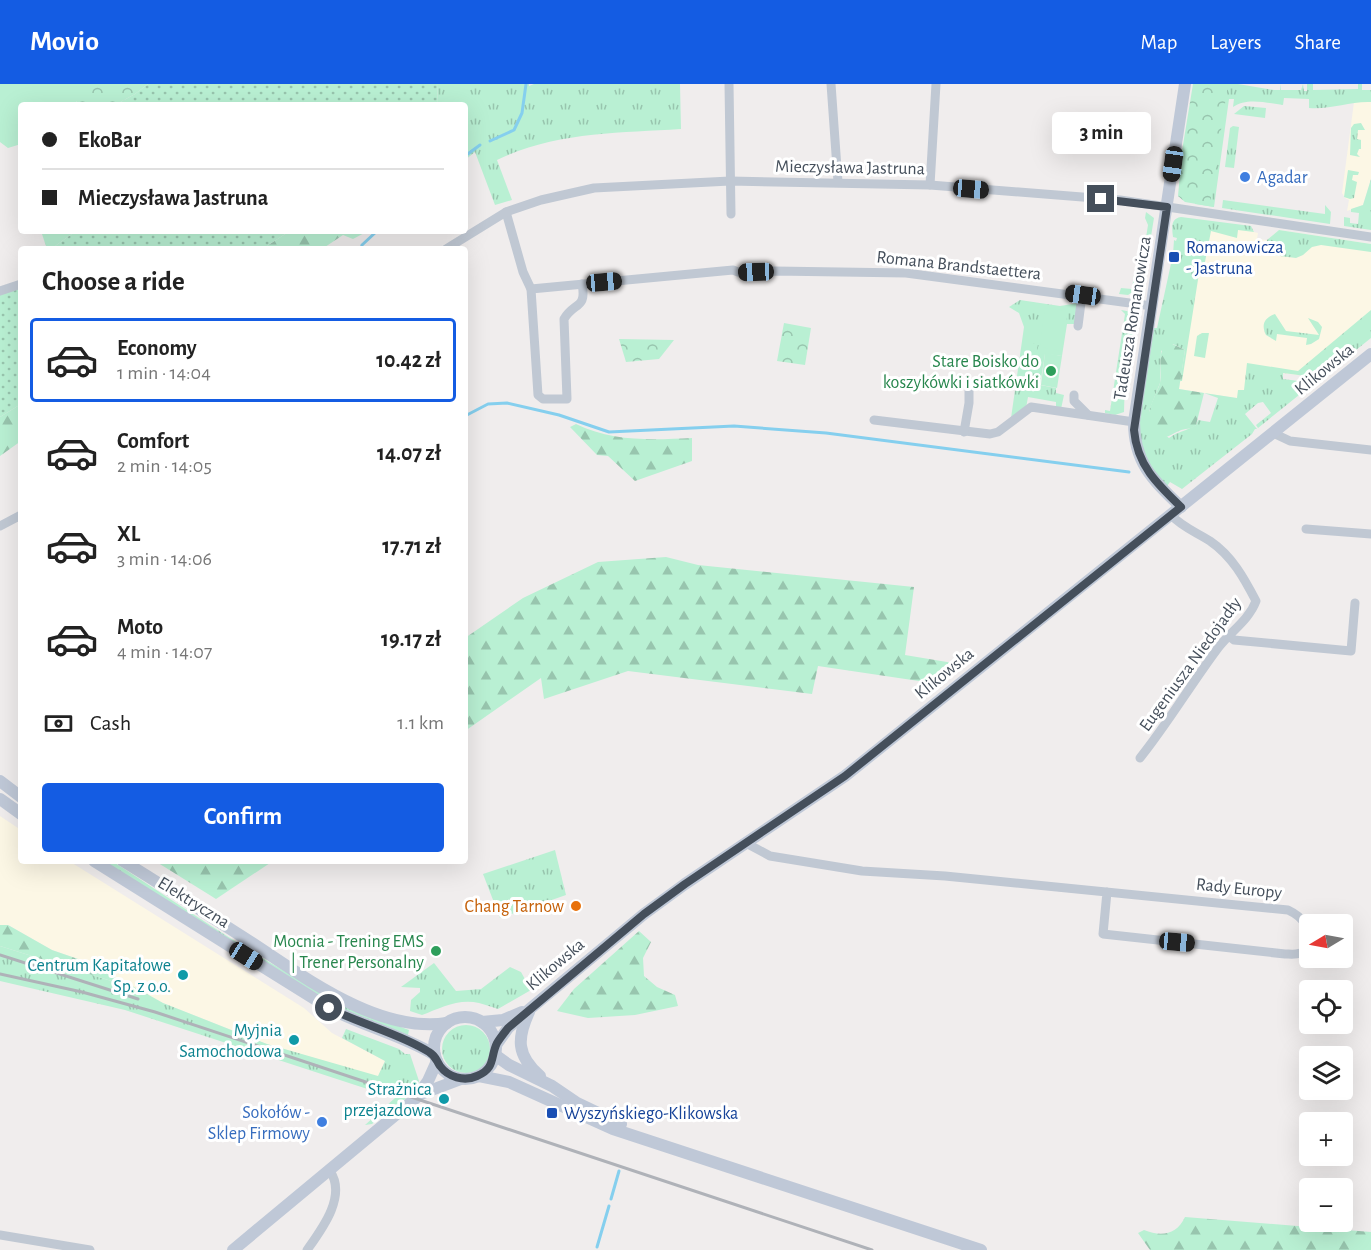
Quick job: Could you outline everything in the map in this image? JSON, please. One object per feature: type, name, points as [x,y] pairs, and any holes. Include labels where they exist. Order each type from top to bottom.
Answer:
[{"type":"street","points":[[729,84],[731,214]]},
{"type":"street","points":[[831,84],[838,182]]},
{"type":"street","points":[[930,185],[936,84]]},
{"type":"street","name":"Tadeusza Romanowicza","points":[[1176,511],[1146,469],[1135,441],[1134,422],[1185,84]]},
{"type":"street","name":"Mieczysława Jastruna","points":[[451,246],[518,207],[594,188],[730,181],[930,185],[1120,200],[1371,237]]},
{"type":"street","points":[[506,212],[523,272],[531,289],[538,395],[547,400],[567,399],[564,319],[570,311],[580,306],[583,300],[582,284]]},
{"type":"street","name":"Romana Brandstaettera","points":[[531,289],[733,270],[738,272],[906,273],[1152,306]]},
{"type":"street","points":[[0,291],[18,285]]},
{"type":"street","points":[[1081,326],[1086,296]]},
{"type":"street","name":"Klikowska","points":[[495,1050],[508,1028],[652,908],[852,770],[1371,354]]},
{"type":"street","points":[[964,432],[969,390]]},
{"type":"street","points":[[1070,413],[1067,408],[1071,394],[1074,401],[1088,415]]},
{"type":"street","points":[[874,420],[990,434],[998,432],[1031,407],[1134,422]]},
{"type":"street","points":[[1273,433],[1290,441],[1371,450]]},
{"type":"street","name":"Eugeniusza Niedojadły","points":[[1140,758],[1220,646],[1248,616],[1256,601],[1236,565],[1219,548],[1181,525],[1176,511]]},
{"type":"street","points":[[0,526],[18,517]]},
{"type":"street","points":[[1306,529],[1371,534]]},
{"type":"street","points":[[1229,636],[1234,640],[1351,651],[1355,603]]},
{"type":"street","points":[[0,781],[18,795]]},
{"type":"street","points":[[0,799],[18,812]]},
{"type":"street","name":"Rady Europy","points":[[746,843],[770,856],[862,871],[945,876],[1107,892],[1288,910],[1300,916],[1306,925],[1307,936],[1304,950],[1299,954],[1285,954],[1103,934],[1107,892]]},
{"type":"street","name":"Elektryczna","points":[[99,864],[329,1008],[423,1048],[436,1058]]},
{"type":"street","name":"Elektryczna","points":[[128,864],[300,974],[348,1001],[388,1017],[414,1024],[447,1023]]},
{"type":"street","points":[[531,1008],[521,1029],[520,1041],[528,1065],[552,1086],[577,1103],[659,1145]]},
{"type":"street","name":"Klikowska","points":[[482,1022],[503,1020],[531,1008]]},
{"type":"street","points":[[421,1094],[436,1058],[436,1037],[447,1023],[465,1017],[482,1022],[490,1030],[495,1050],[492,1063],[478,1076]]},
{"type":"street","points":[[495,1050],[509,1065],[552,1086]]},
{"type":"street","points":[[436,1058],[444,1071],[461,1079]]},
{"type":"street","points":[[233,1250],[421,1094],[461,1079],[478,1076],[509,1082],[613,1130],[981,1250]]},
{"type":"street","points":[[307,1250],[328,1218],[336,1193],[335,1178],[330,1171]]},
{"type":"street","points":[[0,1235],[90,1250]]},
{"type":"shaded area","points":[[1354,102],[1371,102],[1371,179],[1363,205],[1347,211],[1349,200],[1342,193]]},
{"type":"shaded area","points":[[1206,221],[1252,228],[1258,233],[1257,239],[1267,240],[1279,230],[1371,244],[1371,316],[1297,375],[1251,369],[1248,400],[1179,389]]},
{"type":"shaded area","points":[[0,816],[18,828],[18,864],[74,864],[304,1008],[332,1033],[385,1061],[378,1077],[267,1044],[163,1003],[78,959],[52,950],[8,925],[0,925]]},
{"type":"green space","points":[[0,84],[75,84],[76,102],[18,102],[18,145],[8,148],[0,142]]},
{"type":"green space","points":[[74,84],[148,84],[120,102],[76,102],[77,91]]},
{"type":"green space","points":[[148,84],[438,84],[437,102],[120,102]]},
{"type":"green space","points":[[438,84],[529,84],[529,86],[534,84],[680,84],[681,129],[611,133],[564,139],[519,151],[497,160],[512,200],[495,205],[475,152],[468,158],[468,102],[437,102]]},
{"type":"green space","points":[[1193,84],[1238,84],[1280,90],[1281,84],[1281,90],[1301,90],[1303,84],[1304,91],[1307,91],[1307,84],[1313,84],[1313,90],[1358,89],[1358,84],[1362,84],[1362,90],[1371,90],[1371,102],[1309,108],[1309,99],[1284,98],[1283,105],[1251,101],[1233,107],[1234,99],[1229,99],[1214,207],[1195,204]]},
{"type":"green space","points":[[1193,84],[1228,84],[1210,203],[1214,207],[1185,202],[1178,196],[1182,151]]},
{"type":"green space","points":[[1244,106],[1266,108],[1265,118],[1234,114]]},
{"type":"green space","points":[[1361,123],[1365,130],[1358,130],[1357,139],[1361,140],[1361,149],[1357,154],[1360,157],[1350,155],[1351,128],[1354,124]]},
{"type":"green space","points":[[1239,127],[1234,168],[1225,167],[1230,128]]},
{"type":"green space","points":[[1348,170],[1359,172],[1358,175],[1353,175],[1352,180],[1357,182],[1354,198],[1350,199],[1344,197]]},
{"type":"green space","points":[[1371,179],[1371,230],[1344,226],[1344,217],[1350,218],[1350,223],[1358,224],[1359,213],[1351,212],[1351,209],[1363,205]]},
{"type":"green space","points":[[1223,200],[1325,214],[1325,205],[1331,212],[1330,224],[1222,208]]},
{"type":"green space","points":[[1146,212],[1154,218],[1143,285],[1128,295],[1119,294],[1121,288],[1132,289],[1134,275],[1140,275],[1148,225],[1145,218]]},
{"type":"green space","points":[[1181,217],[1251,226],[1254,232],[1238,230],[1237,238],[1211,231],[1204,267],[1200,267],[1182,381],[1180,381],[1185,350],[1173,344],[1161,351],[1160,383],[1149,411],[1149,423],[1169,438],[1196,425],[1198,420],[1210,422],[1218,398],[1204,393],[1237,398],[1238,390],[1244,390],[1247,363],[1298,371],[1371,310],[1371,338],[1321,378],[1283,373],[1283,379],[1314,383],[1258,428],[1256,425],[1271,413],[1263,402],[1258,403],[1245,414],[1257,429],[1182,489],[1170,482],[1167,486],[1151,469],[1140,438],[1141,400],[1154,328],[1157,328],[1172,259],[1175,259],[1174,240],[1176,241],[1177,238],[1173,237],[1172,224]]},
{"type":"green space","points":[[1279,230],[1371,244],[1371,252],[1321,245],[1312,247],[1296,258],[1272,255],[1266,249],[1267,240]]},
{"type":"green space","points":[[42,234],[72,234],[55,246],[46,246]]},
{"type":"green space","points":[[72,234],[285,234],[267,246],[55,246]]},
{"type":"green space","points":[[285,234],[362,234],[353,239],[343,235],[326,246],[267,246]]},
{"type":"green space","points":[[18,286],[18,406],[0,417],[0,290]]},
{"type":"green space","points":[[1020,300],[1060,306],[1078,303],[1075,324],[1067,324],[1062,356],[1045,354],[1040,385],[1056,388],[1056,393],[1064,395],[1061,409],[1056,408],[1056,402],[1028,397],[1026,408],[1011,418],[1024,327],[1019,313],[1009,307]]},
{"type":"green space","points":[[1045,308],[1068,311],[1062,351],[1040,347]]},
{"type":"green space","points":[[1121,310],[1135,315],[1138,319],[1125,377],[1124,412],[1115,415],[1105,413],[1105,410],[1110,411],[1125,314]]},
{"type":"green space","points":[[1275,314],[1286,331],[1319,335],[1308,318],[1318,322],[1322,327],[1319,339],[1306,345],[1307,338],[1277,334],[1276,341],[1266,335],[1264,328],[1264,322]]},
{"type":"green space","points":[[784,323],[811,328],[805,365],[777,361]]},
{"type":"green space","points":[[1209,333],[1205,358],[1194,356],[1197,336]]},
{"type":"green space","points":[[619,339],[674,340],[659,359],[626,362]]},
{"type":"green space","points":[[1027,342],[1038,344],[1033,371],[1022,369]]},
{"type":"green space","points":[[1168,342],[1185,350],[1179,389],[1204,393],[1196,425],[1170,436],[1161,437],[1154,432],[1148,420],[1161,378],[1162,350]]},
{"type":"green space","name":"Stare Boisko do koszykówki i siatkówki","points":[[1045,353],[1062,356],[1057,388],[1041,385]]},
{"type":"green space","points":[[18,406],[18,443],[0,456],[0,417]]},
{"type":"green space","points":[[576,424],[618,437],[692,438],[692,461],[635,481],[608,456],[597,455],[570,427]]},
{"type":"green space","points":[[666,557],[698,565],[914,587],[905,655],[959,664],[939,684],[818,666],[812,694],[628,671],[544,699],[541,678],[468,729],[468,636],[523,598],[598,562]]},
{"type":"green space","points":[[555,850],[566,895],[500,918],[483,874]]},
{"type":"green space","points":[[108,864],[117,864],[293,976],[369,1014],[409,1030],[408,1035],[338,1007]]},
{"type":"green space","points":[[160,864],[268,864],[216,899]]},
{"type":"green space","points":[[0,925],[8,925],[52,950],[78,959],[140,990],[0,946]]},
{"type":"green space","points":[[639,931],[651,942],[643,958],[644,976],[657,987],[675,995],[678,1006],[635,1015],[588,1018],[557,1011],[574,989]]},
{"type":"green space","points":[[0,946],[140,990],[163,1003],[267,1044],[378,1076],[385,1061],[342,1038],[346,1029],[399,1049],[405,1054],[410,1054],[419,1081],[411,1094],[398,1105],[372,1124],[365,1125],[395,1098],[125,1010],[0,981]]},
{"type":"green space","points":[[434,963],[456,991],[481,989],[510,967],[521,972],[531,990],[498,1009],[479,1003],[464,1002],[450,1004],[422,1015],[410,1011],[411,1000],[420,992],[420,988],[401,987]]},
{"type":"green space","points":[[466,1025],[483,1032],[490,1049],[483,1066],[466,1073],[449,1066],[442,1049],[449,1032]]},
{"type":"green space","points":[[1185,1217],[1299,1226],[1299,1232],[1371,1232],[1371,1250],[1150,1250],[1138,1233],[1144,1230],[1168,1233],[1182,1223]]},
{"type":"waterway","points":[[490,141],[514,130],[522,113],[526,84]]},
{"type":"waterway","points":[[468,154],[480,145]]},
{"type":"waterway","points":[[362,246],[374,234]]},
{"type":"waterway","points":[[468,414],[488,404],[507,403],[559,415],[609,432],[734,426],[826,433],[1129,472]]},
{"type":"waterway","points":[[611,1199],[619,1171]]},
{"type":"waterway","points":[[597,1247],[609,1206]]},
{"type":"railway","points":[[0,955],[138,999]]},
{"type":"railway","points":[[0,974],[82,992],[155,1012],[872,1250]]},
{"type":"place","name":"Agadar","points":[[1245,177]]},
{"type":"place","name":"Romanowicza - Jastruna","points":[[1174,257]]},
{"type":"place","name":"Stare Boisko do koszykówki i siatkówki","points":[[1051,371]]},
{"type":"place","name":"Chang Tarnow","points":[[576,906]]},
{"type":"place","name":"Mocnia - Trening EMS | Trener Personalny","points":[[436,951]]},
{"type":"place","name":"Centrum Kapitałowe Sp. z o.o.","points":[[183,975]]},
{"type":"place","name":"Myjnia Samochodowa","points":[[294,1040]]},
{"type":"place","name":"Strażnica przejazdowa","points":[[444,1099]]},
{"type":"place","name":"Wyszyńskiego-Klikowska","points":[[552,1113]]},
{"type":"place","name":"Sokołów - Sklep Firmowy","points":[[322,1122]]},
{"type":"route","points":[[329,1008],[423,1048],[435,1055],[444,1071],[455,1077],[467,1079],[478,1076],[492,1063],[496,1046],[508,1028],[644,914],[845,776],[1181,507],[1146,469],[1135,441],[1134,430],[1167,207],[1101,199]]}]
